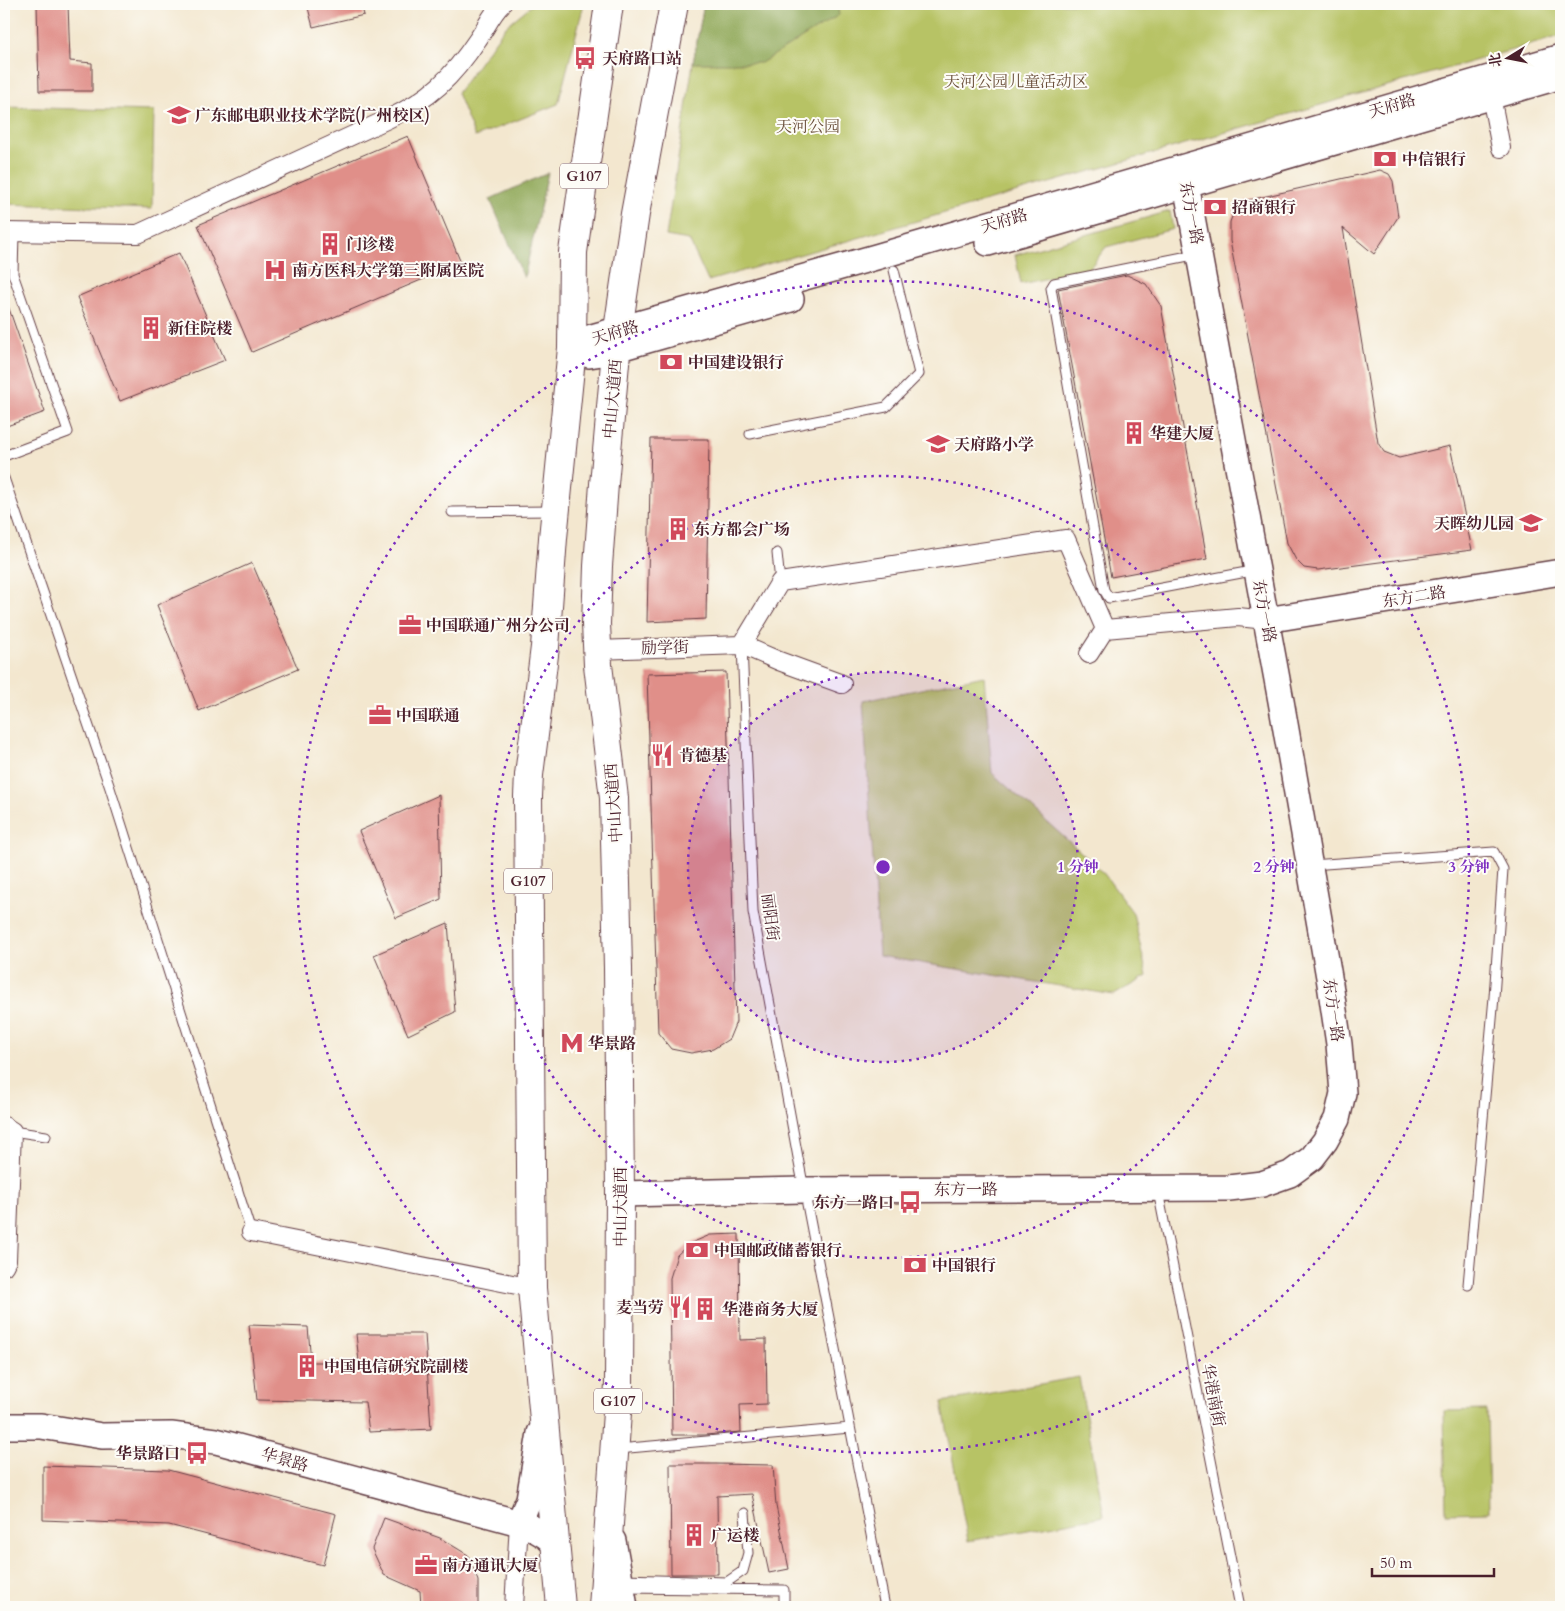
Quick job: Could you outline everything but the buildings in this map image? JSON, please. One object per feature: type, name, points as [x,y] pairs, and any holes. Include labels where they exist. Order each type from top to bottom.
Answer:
[{"type":"highway","name":"G107","points":[[561,1607],[532,1288],[528,796],[545,647],[555,512],[572,348],[573,252],[609,4]]},
{"type":"highway","name":"中山大道西","points":[[603,1607],[615,1449],[620,1350],[620,1194],[614,798],[600,691],[597,650],[598,566],[617,340],[635,214],[674,4]]},
{"type":"highway","points":[[547,1607],[555,1544]]},
{"type":"highway","points":[[554,1607],[555,1544]]},
{"type":"street","points":[[9,232],[138,234],[388,119],[414,106],[441,85],[463,61],[502,4]]},
{"type":"street","name":"天府路","points":[[617,340],[894,270],[1561,57]]},
{"type":"street","name":"天府路","points":[[572,348],[589,355],[617,340],[1185,177],[1561,76]]},
{"type":"street","points":[[1491,96],[1501,148]]},
{"type":"street","name":"东方一路","points":[[620,1194],[804,1190],[1079,1188],[1158,1190],[1229,1188],[1262,1184],[1290,1174],[1312,1158],[1338,1119],[1343,1093],[1339,1044],[1329,977],[1185,177]]},
{"type":"street","points":[[842,684],[738,645],[780,582],[1066,539],[1105,629]]},
{"type":"street","name":"东方二路","points":[[1266,620],[1561,572]]},
{"type":"street","points":[[1105,629],[1238,617],[1266,620]]},
{"type":"street","points":[[1089,654],[1105,629]]},
{"type":"street","name":"励学街","points":[[597,650],[738,645]]},
{"type":"street","points":[[4,1266],[7,1260],[8,1129]]},
{"type":"street","points":[[251,1232],[532,1288]]},
{"type":"street","points":[[514,1607],[519,1523],[532,1482],[543,1416]]},
{"type":"street","name":"华景路","points":[[4,1426],[41,1426],[102,1436],[171,1435],[216,1441],[519,1523],[537,1530],[555,1544]]},
{"type":"street","points":[[609,1517],[622,1591]]},
{"type":"lane","points":[[4,456],[68,432],[13,274],[9,232]]},
{"type":"lane","points":[[1199,253],[1054,282],[1051,288],[1104,590],[1109,598],[1257,570]]},
{"type":"lane","points":[[750,434],[886,407],[919,374],[894,270]]},
{"type":"lane","points":[[4,478],[110,788],[251,1232]]},
{"type":"lane","points":[[452,512],[555,512]]},
{"type":"lane","points":[[777,553],[780,582]]},
{"type":"lane","name":"丽阳街","points":[[738,645],[753,912],[804,1190],[885,1607]]},
{"type":"lane","points":[[1310,865],[1494,852],[1503,868],[1494,997],[1468,1285]]},
{"type":"lane","points":[[8,1129],[46,1136]]},
{"type":"lane","name":"华港南街","points":[[1158,1190],[1239,1607]]},
{"type":"lane","points":[[615,1449],[850,1428]]},
{"type":"lane","points":[[622,1591],[727,1582],[742,1571],[748,1553],[745,1513]]},
{"type":"lane","points":[[622,1591],[784,1590],[784,1607]]},
{"type":"green space","points":[[533,4],[584,4],[558,104],[475,137],[457,93],[506,26]]},
{"type":"green space","name":"天河公园","points":[[704,4],[1561,4],[1561,36],[708,281],[689,240],[666,236]]},
{"type":"green space","points":[[704,4],[837,4],[839,15],[761,63],[693,63]]},
{"type":"green space","points":[[4,107],[154,111],[152,209],[4,204]]},
{"type":"green space","points":[[548,173],[524,278],[490,199]]},
{"type":"green space","points":[[1170,211],[1173,229],[1106,247],[1089,269],[1021,284],[1015,255]]},
{"type":"green space","points":[[984,676],[992,773],[1102,871],[1133,913],[1147,976],[1114,995],[879,956],[863,701]]},
{"type":"green space","points":[[1079,1377],[1104,1516],[968,1541],[942,1402]]},
{"type":"green space","points":[[1487,1410],[1489,1512],[1446,1513],[1444,1411]]},
{"type":"place","name":"天府路口站","points":[[585,58]]},
{"type":"place","name":"广东邮电职业技术学院(广州校区)","points":[[179,115]]},
{"type":"place","name":"中信银行","points":[[1385,159]]},
{"type":"place","name":"招商银行","points":[[1215,207]]},
{"type":"place","name":"门诊楼","points":[[330,244]]},
{"type":"place","name":"南方医科大学第三附属医院","points":[[275,270]]},
{"type":"place","name":"新住院楼","points":[[151,328]]},
{"type":"place","name":"中国建设银行","points":[[671,362]]},
{"type":"place","name":"华建大厦","points":[[1134,433]]},
{"type":"place","name":"天府路小学","points":[[938,444]]},
{"type":"place","name":"天晖幼儿园","points":[[1531,523]]},
{"type":"place","name":"东方都会广场","points":[[678,529]]},
{"type":"place","name":"中国联通广州分公司","points":[[410,625]]},
{"type":"place","name":"中国联通","points":[[380,715]]},
{"type":"place","name":"肯德基","points":[[662,755]]},
{"type":"place","name":"华景路","points":[[572,1043]]},
{"type":"place","name":"东方一路口","points":[[910,1202]]},
{"type":"place","name":"中国邮政储蓄银行","points":[[697,1250]]},
{"type":"place","name":"中国银行","points":[[915,1265]]},
{"type":"place","name":"麦当劳","points":[[680,1307]]},
{"type":"place","name":"华港商务大厦","points":[[705,1309]]},
{"type":"place","name":"中国电信研究院副楼","points":[[307,1366]]},
{"type":"place","name":"华景路口","points":[[197,1453]]},
{"type":"place","name":"广运楼","points":[[694,1535]]},
{"type":"place","name":"南方通讯大厦","points":[[426,1565]]},
{"type":"park label","name":"天河公园儿童活动区","points":[[1016,81]]}]
